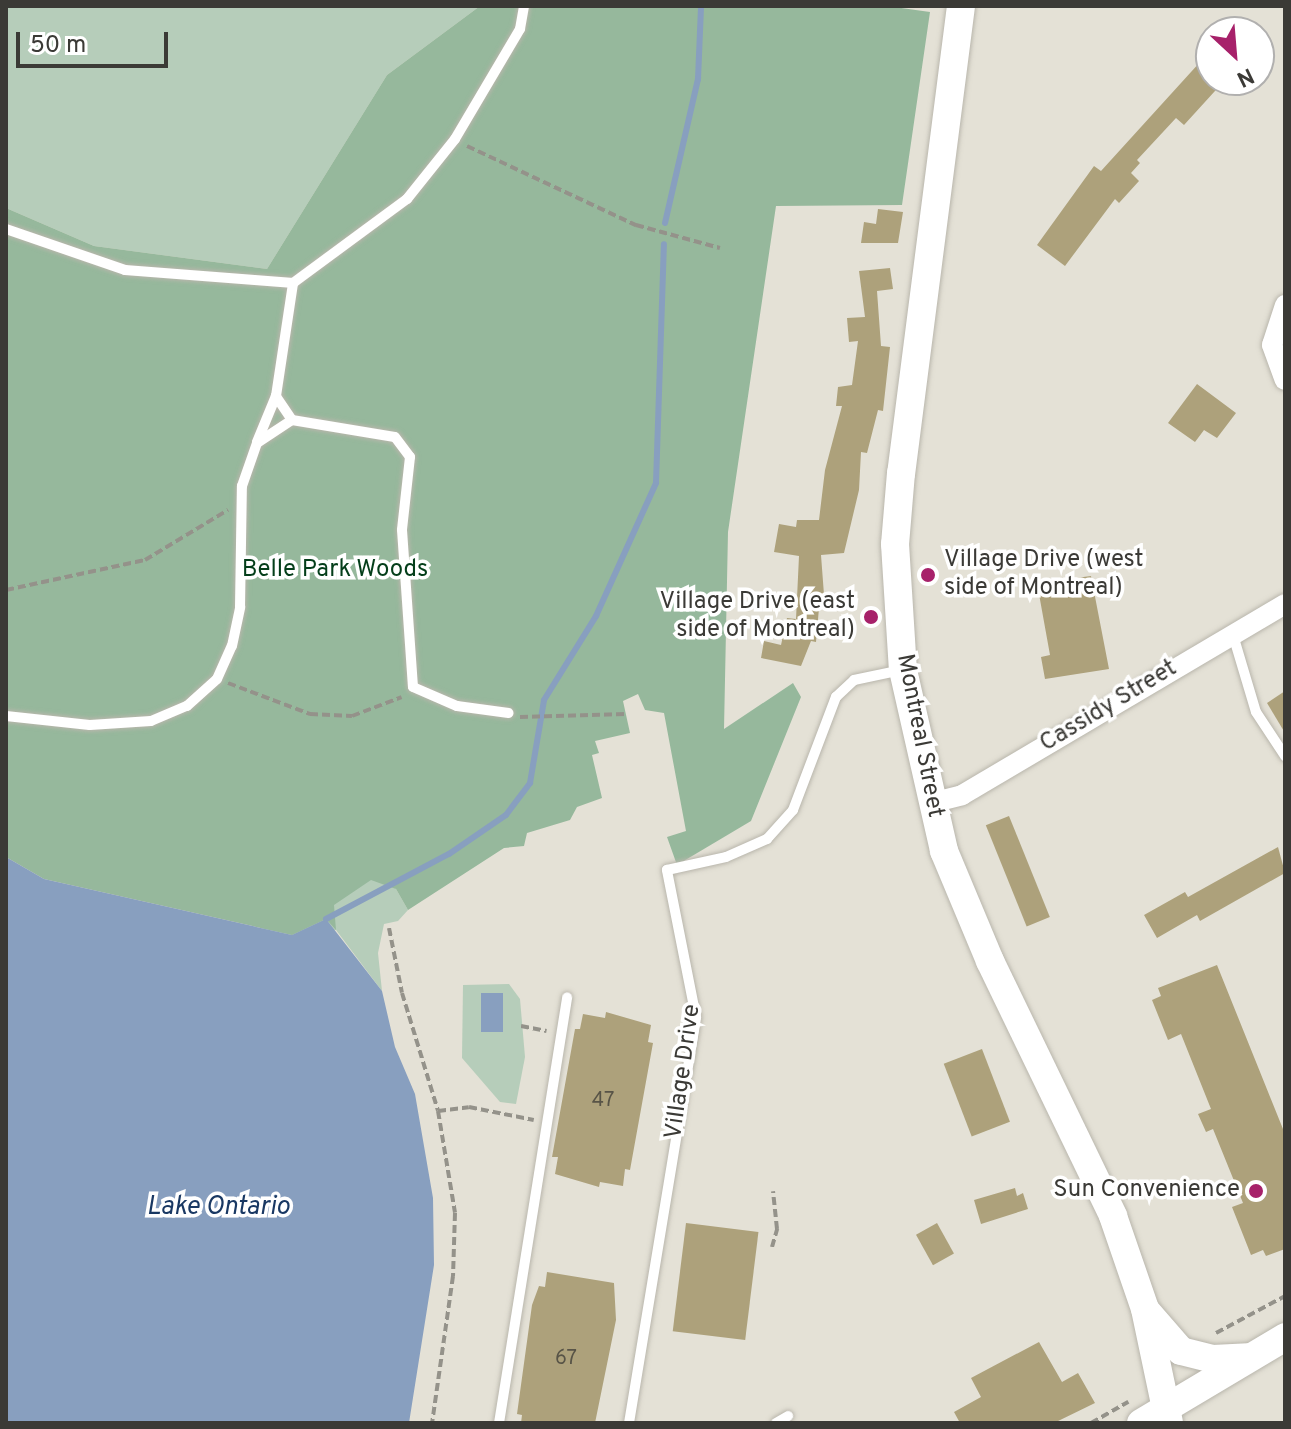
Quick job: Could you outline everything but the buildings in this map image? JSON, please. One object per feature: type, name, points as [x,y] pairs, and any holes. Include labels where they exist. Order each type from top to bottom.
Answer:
[{"type":"main road","name":"Montreal Street","points":[[961,6],[901,473],[895,544],[903,670],[931,803],[963,900],[1095,1172],[1145,1309],[1168,1415]]},
{"type":"main road","points":[[1145,1309],[1181,1351],[1213,1359],[1252,1357]]},
{"type":"main road","points":[[1141,1423],[1168,1415],[1285,1337]]},
{"type":"street","points":[[1285,305],[1272,345],[1285,380]]},
{"type":"street","name":"Cassidy Street","points":[[931,803],[962,795],[1285,604]]},
{"type":"lane","points":[[6,229],[125,270],[293,283],[407,199],[455,139],[520,29],[524,6]]},
{"type":"lane","points":[[6,716],[90,725],[151,721],[187,706],[217,679],[232,646],[240,607],[240,501],[257,443],[276,396],[293,283]]},
{"type":"lane","points":[[276,396],[292,420]]},
{"type":"lane","points":[[257,443],[292,420],[395,437],[410,457],[402,530],[413,687],[457,706],[509,713]]},
{"type":"lane","points":[[1233,635],[1256,712],[1285,756]]},
{"type":"lane","name":"Village Drive","points":[[629,1423],[696,1017],[667,870],[726,857],[767,839],[802,792],[836,697],[854,680],[903,670]]},
{"type":"lane","points":[[499,1423],[565,1034],[567,997]]},
{"type":"lane","points":[[776,1423],[788,1416]]},
{"type":"path","points":[[455,139],[636,225],[720,248]]},
{"type":"path","points":[[6,590],[145,560],[180,543],[240,501]]},
{"type":"path","points":[[217,679],[310,714],[352,716],[394,703],[413,687]]},
{"type":"path","points":[[509,713],[527,719],[626,714]]},
{"type":"path","points":[[389,928],[402,993],[438,1111],[451,1180],[456,1239],[432,1423]]},
{"type":"path","points":[[521,1026],[565,1034]]},
{"type":"path","points":[[506,1114],[508,1103]]},
{"type":"path","points":[[438,1111],[469,1107],[520,1117]]},
{"type":"path","points":[[772,1247],[777,1229],[773,1191]]},
{"type":"path","points":[[1204,1336],[1285,1296]]},
{"type":"path","points":[[1091,1423],[1140,1394]]},
{"type":"green space","points":[[6,6],[480,6],[387,75],[267,269],[94,246],[6,208]]},
{"type":"green space","name":"Belle Park Woods","points":[[480,6],[887,6],[930,12],[902,205],[776,206],[728,532],[724,729],[793,683],[801,697],[751,821],[677,865],[667,837],[686,831],[664,713],[645,710],[638,694],[623,701],[630,733],[595,741],[599,753],[592,755],[602,798],[577,807],[570,820],[527,833],[524,846],[504,848],[408,910],[396,889],[371,880],[334,905],[336,930],[326,919],[292,935],[44,879],[6,857],[6,208],[94,246],[267,269],[387,75]]},
{"type":"green space","points":[[364,864],[396,889],[408,910],[398,921],[384,924],[378,953],[382,991],[336,930],[292,935],[260,928],[311,885]]},
{"type":"green space","points":[[509,984],[520,999],[525,1057],[516,1104],[500,1102],[462,1058],[463,985]]},
{"type":"water","name":"Lake Ontario","points":[[6,857],[44,879],[292,935],[326,919],[382,991],[395,1047],[415,1094],[433,1198],[434,1265],[409,1423],[6,1423]]},
{"type":"water","points":[[481,993],[503,993],[503,1032],[481,1032]]},
{"type":"waterway","points":[[665,223],[698,79],[701,6]]},
{"type":"waterway","points":[[326,919],[449,854],[506,815],[530,783],[544,700],[596,616],[656,483],[664,244]]},
{"type":"place","name":"Village Drive (west side of Montreal)","points":[[928,575]]},
{"type":"place","name":"Village Drive (east side of Montreal)","points":[[871,617]]},
{"type":"place","name":"Sun Convenience","points":[[1256,1191]]}]
